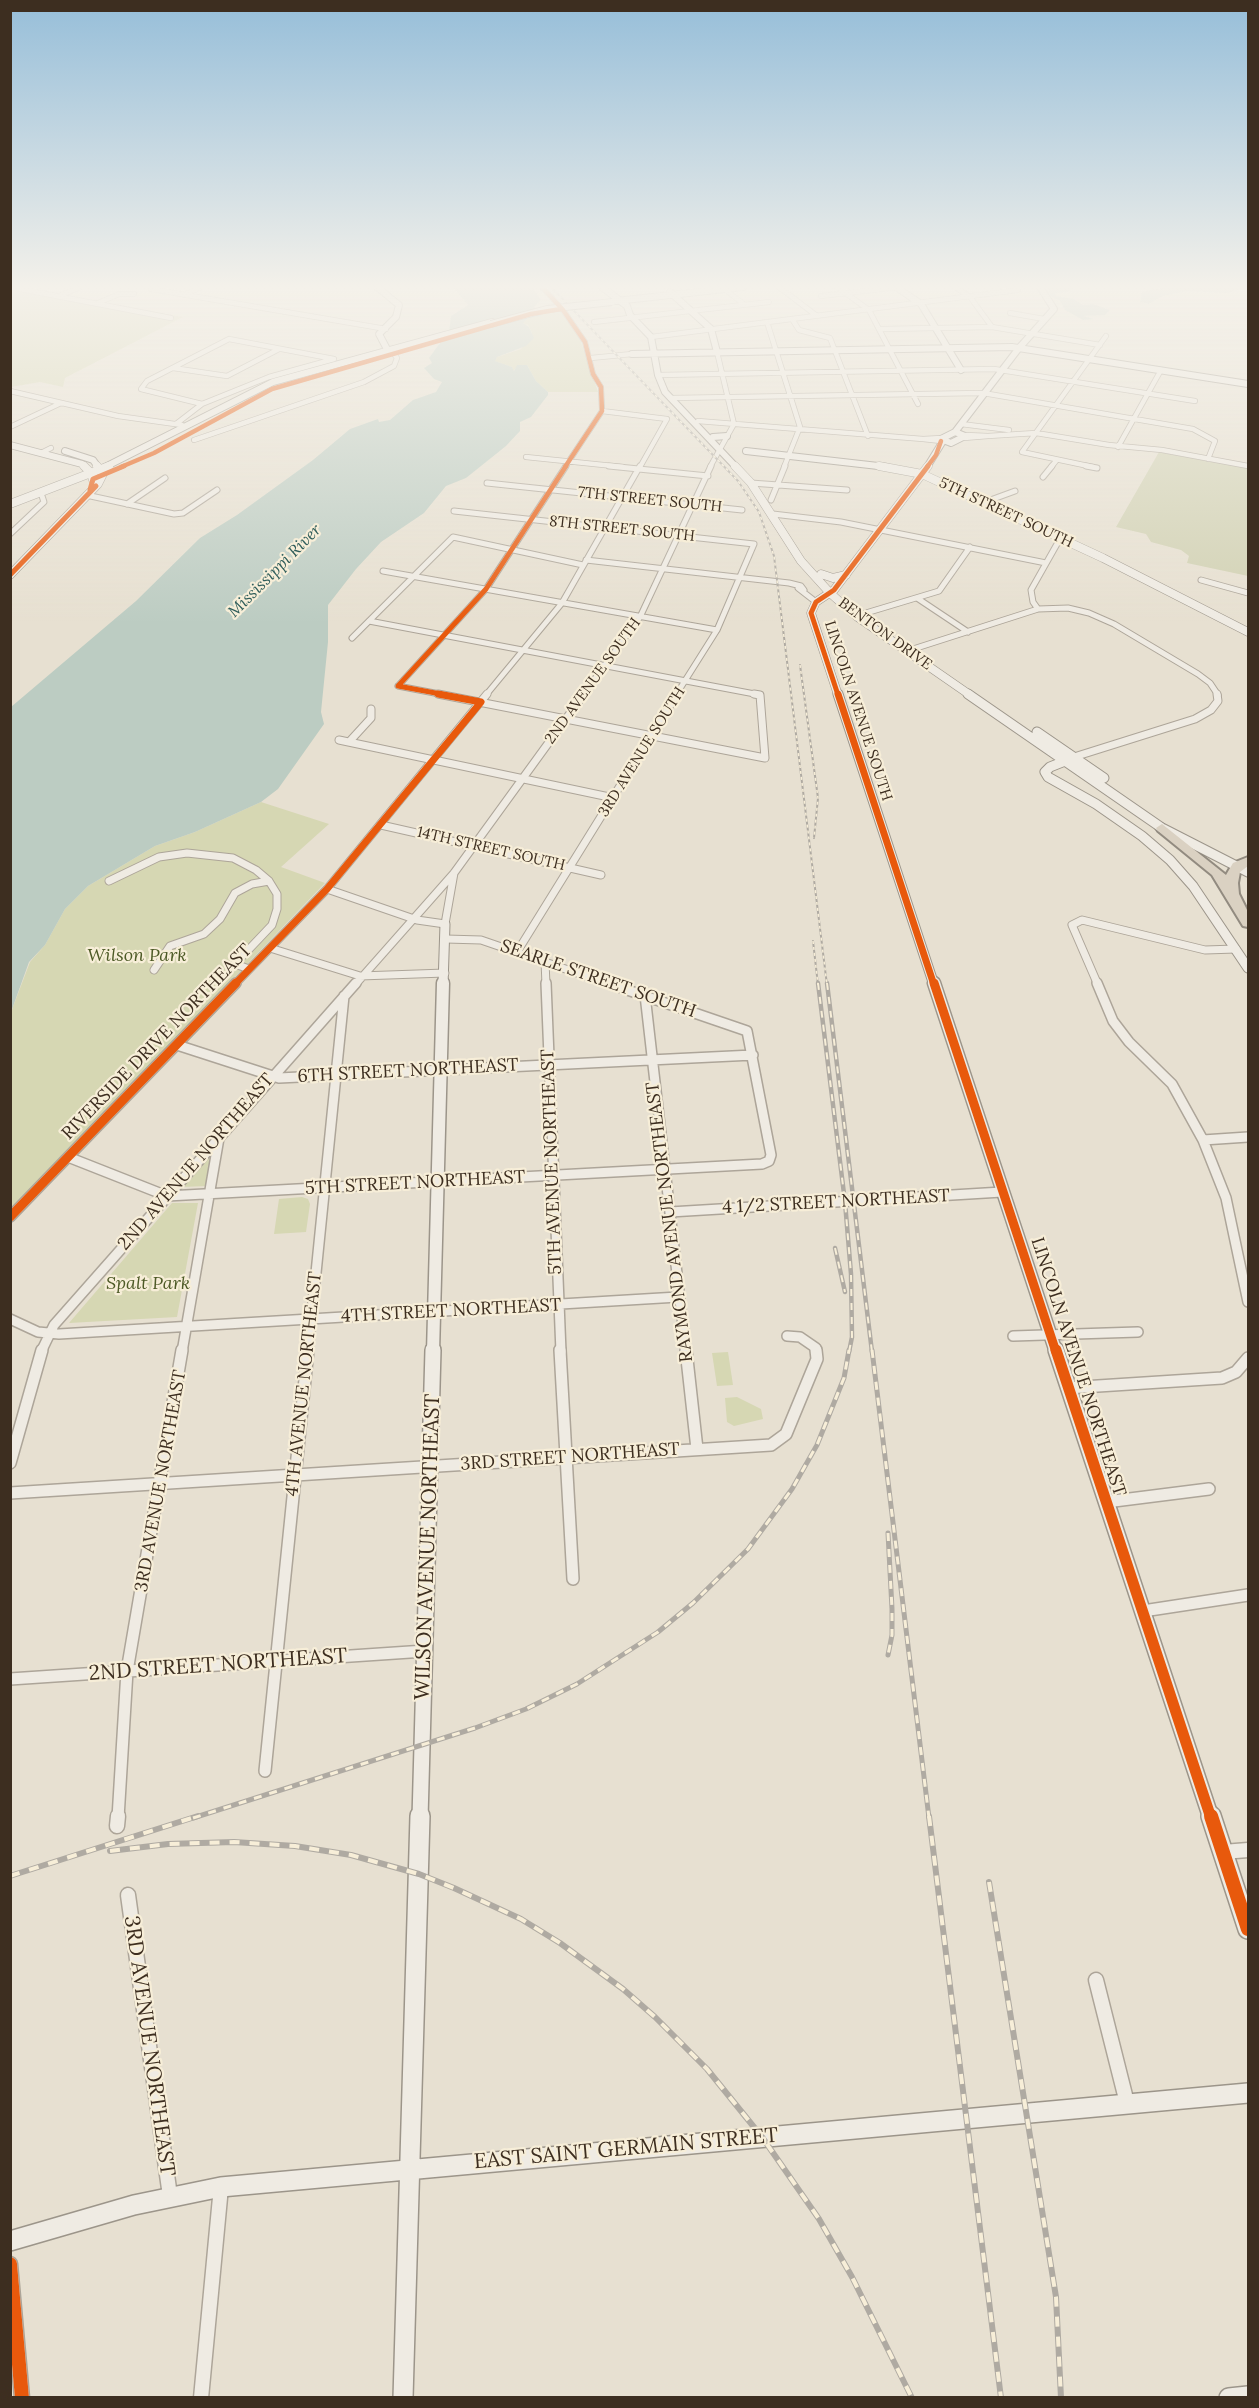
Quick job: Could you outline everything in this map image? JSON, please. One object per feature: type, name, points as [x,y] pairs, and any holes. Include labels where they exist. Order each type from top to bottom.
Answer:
[{"type":"highway","points":[[1162,828],[1204,860],[1226,883],[1248,923]]},
{"type":"highway","points":[[1234,897],[1231,883],[1245,866]]},
{"type":"street","points":[[46,399],[118,416],[186,426]]},
{"type":"street","points":[[182,399],[201,404]]},
{"type":"street","points":[[176,424],[201,404],[213,399]]},
{"type":"street","points":[[10,575],[98,484],[103,471],[239,399]]},
{"type":"street","points":[[10,506],[145,455],[248,399]]},
{"type":"street","points":[[194,440],[313,399]]},
{"type":"street","points":[[369,621],[444,636],[760,695],[765,758],[398,686],[444,636],[486,589],[602,411],[602,399]]},
{"type":"street","name":"BENTON DRIVE","points":[[674,399],[713,437],[729,459],[755,482],[832,592],[911,650],[1069,759],[1156,815],[1245,866]]},
{"type":"street","name":"BENTON DRIVE","points":[[674,399],[771,500],[801,561],[848,609],[860,614]]},
{"type":"street","points":[[729,399],[734,424]]},
{"type":"street","points":[[771,500],[801,427],[792,399]]},
{"type":"street","points":[[852,399],[868,436]]},
{"type":"street","points":[[916,399],[918,404]]},
{"type":"street","points":[[698,421],[951,443],[963,431],[980,399]]},
{"type":"street","points":[[1021,399],[1204,432],[1216,442],[1208,459]]},
{"type":"street","points":[[1059,399],[1023,454],[1097,468]]},
{"type":"street","points":[[1118,447],[1144,399]]},
{"type":"street","points":[[1185,399],[1195,401]]},
{"type":"street","points":[[10,427],[61,403]]},
{"type":"street","name":"RIVERSIDE DRIVE NORTHEAST","points":[[10,1217],[327,889],[562,603],[666,418],[602,411]]},
{"type":"street","name":"2ND AVENUE SOUTH","points":[[411,918],[454,873],[640,617],[734,424]]},
{"type":"street","points":[[942,442],[955,432],[1011,430]]},
{"type":"street","points":[[963,431],[988,436],[1036,433],[1248,466]]},
{"type":"street","points":[[713,437],[728,436]]},
{"type":"street","points":[[10,437],[84,456],[113,460],[150,446]]},
{"type":"street","name":"LINCOLN AVENUE SOUTH","points":[[876,816],[811,613],[816,602],[832,592],[846,575],[922,474],[942,442]]},
{"type":"street","points":[[10,445],[82,464],[92,475]]},
{"type":"street","points":[[41,453],[51,448]]},
{"type":"street","name":"2ND AVENUE SOUTH","points":[[708,476],[722,448]]},
{"type":"street","name":"5TH STREET SOUTH","points":[[746,451],[876,465],[922,474],[1063,539],[1248,632]]},
{"type":"street","points":[[84,456],[103,471]]},
{"type":"street","points":[[526,457],[708,476]]},
{"type":"street","points":[[718,460],[729,459]]},
{"type":"street","points":[[1043,477],[1056,461]]},
{"type":"street","points":[[88,493],[92,475]]},
{"type":"street","points":[[10,506],[42,496],[92,475]]},
{"type":"street","points":[[127,504],[165,478]]},
{"type":"street","points":[[755,482],[848,490]]},
{"type":"street","name":"7TH STREET SOUTH","points":[[487,483],[742,510]]},
{"type":"street","points":[[88,493],[174,514],[183,513],[217,490]]},
{"type":"street","points":[[985,502],[1015,491]]},
{"type":"street","points":[[10,534],[44,502],[42,496]]},
{"type":"street","name":"8TH STREET SOUTH","points":[[453,511],[754,544]]},
{"type":"street","points":[[776,514],[880,529],[1046,563]]},
{"type":"street","points":[[10,520],[22,524]]},
{"type":"street","points":[[352,638],[453,537],[584,562],[663,568],[792,585],[816,602],[828,602],[848,609]]},
{"type":"street","points":[[1038,609],[1033,602],[1030,590],[1063,539]]},
{"type":"street","name":"3RD AVENUE SOUTH","points":[[516,952],[717,630],[754,544]]},
{"type":"street","points":[[860,614],[917,598],[944,587],[970,547]]},
{"type":"street","points":[[382,571],[717,630]]},
{"type":"street","points":[[821,574],[833,578],[846,575]]},
{"type":"street","points":[[1201,580],[1248,593]]},
{"type":"street","points":[[917,598],[968,632]]},
{"type":"street","points":[[911,650],[1038,609],[1068,608],[1106,620],[1210,683],[1218,696],[1218,701],[1211,710],[1195,719],[1069,759],[1045,771],[1047,777],[1096,804],[1155,846],[1187,879],[1248,968]]},
{"type":"street","points":[[349,742],[371,718],[371,710]]},
{"type":"street","points":[[339,740],[614,798]]},
{"type":"street","name":"BENTON DRIVE","points":[[1069,759],[1162,828],[1245,866]]},
{"type":"street","name":"LINCOLN AVENUE NORTHEAST","points":[[876,816],[1248,1929]]},
{"type":"street","name":"14TH STREET SOUTH","points":[[381,825],[601,875]]},
{"type":"street","points":[[109,881],[136,866],[159,857],[187,853],[233,858],[256,870],[269,881],[277,894],[277,909],[272,925],[235,964],[249,969]]},
{"type":"street","name":"2ND AVENUE SOUTH","points":[[446,932],[454,873]]},
{"type":"street","points":[[154,970],[170,946],[204,934],[220,919],[235,893],[252,884],[269,881]]},
{"type":"street","name":"SEARLE STREET SOUTH","points":[[327,889],[446,932],[481,940],[747,1031],[753,1055]]},
{"type":"street","name":"2ND AVENUE NORTHEAST","points":[[10,1463],[48,1334],[411,918]]},
{"type":"street","points":[[1236,949],[1205,950],[1093,922],[1076,921],[1072,931],[1113,1021],[1129,1042],[1172,1084],[1203,1140],[1226,1198],[1248,1302]]},
{"type":"street","name":"WILSON AVENUE NORTHEAST","points":[[403,2397],[446,932]]},
{"type":"street","points":[[270,948],[360,976],[445,973]]},
{"type":"street","name":"5TH AVENUE NORTHEAST","points":[[544,961],[558,1305],[573,1579]]},
{"type":"street","name":"RAYMOND AVENUE NORTHEAST","points":[[645,995],[697,1449]]},
{"type":"street","name":"4TH AVENUE NORTHEAST","points":[[265,1771],[344,996]]},
{"type":"street","name":"6TH STREET NORTHEAST","points":[[177,1045],[271,1077],[336,1077],[548,1064],[753,1055]]},
{"type":"street","name":"5TH STREET NORTHEAST","points":[[68,1157],[167,1196],[554,1176],[769,1161],[771,1155],[753,1055]]},
{"type":"street","points":[[1203,1140],[1248,1137]]},
{"type":"street","name":"3RD AVENUE NORTHEAST","points":[[117,1826],[127,1671],[219,1138]]},
{"type":"street","name":"4 1/2 STREET NORTHEAST","points":[[670,1212],[1002,1192]]},
{"type":"street","name":"4TH STREET NORTHEAST","points":[[10,1320],[48,1334],[678,1297]]},
{"type":"street","points":[[1013,1336],[1138,1332]]},
{"type":"street","name":"3RD STREET NORTHEAST","points":[[10,1493],[771,1445],[780,1441],[786,1434],[817,1359],[816,1348],[809,1342],[800,1337],[788,1336]]},
{"type":"street","points":[[1067,1388],[1222,1378],[1236,1372],[1248,1358]]},
{"type":"street","points":[[1106,1502],[1209,1489]]},
{"type":"street","points":[[1143,1611],[1248,1595]]},
{"type":"street","name":"2ND STREET NORTHEAST","points":[[10,1679],[425,1651]]},
{"type":"street","points":[[1223,1852],[1248,1850]]},
{"type":"street","name":"3RD AVENUE NORTHEAST","points":[[128,1895],[170,2196]]},
{"type":"street","points":[[1096,1980],[1127,2103]]},
{"type":"street","name":"EAST SAINT GERMAIN STREET","points":[[10,2241],[170,2196],[221,2187],[1248,2093]]},
{"type":"street","points":[[201,2397],[221,2187]]},
{"type":"street","points":[[10,2264],[22,2397]]},
{"type":"street","points":[[1228,2397],[1248,2396]]},
{"type":"green space","points":[[1159,452],[1248,468],[1248,576],[1187,563],[1189,556],[1181,550],[1151,542],[1146,534],[1116,527]]},
{"type":"green space","name":"Wilson Park","points":[[261,802],[329,824],[281,867],[325,883],[11,1211],[11,1012],[30,962],[45,945],[65,909],[88,886],[155,846],[195,832]]},
{"type":"green space","points":[[212,1151],[207,1186],[181,1187]]},
{"type":"green space","points":[[302,1197],[308,1199],[310,1204],[306,1232],[274,1234],[279,1199]]},
{"type":"green space","name":"Spalt Park","points":[[172,1203],[198,1203],[177,1317],[69,1323]]},
{"type":"green space","points":[[728,1352],[733,1385],[717,1386],[712,1353]]},
{"type":"green space","points":[[737,1397],[761,1409],[763,1419],[734,1426],[727,1422],[725,1398]]},
{"type":"water","name":"Mississippi River","points":[[545,399],[531,417],[520,422],[520,431],[506,446],[466,478],[446,486],[424,513],[381,542],[328,605],[328,642],[321,712],[324,724],[278,789],[261,802],[195,832],[155,846],[88,886],[65,909],[45,945],[29,962],[11,1012],[11,707],[136,601],[200,538],[237,515],[313,460],[350,429],[378,419],[379,422],[390,420],[413,400]]},
{"type":"railway","points":[[659,399],[738,481],[759,512],[774,556],[827,985]]},
{"type":"railway","points":[[800,665],[818,798],[814,838]]},
{"type":"railway","points":[[813,941],[818,985]]},
{"type":"railway","points":[[818,983],[845,1202],[851,1274],[852,1337],[849,1352]]},
{"type":"railway","points":[[827,983],[872,1352]]},
{"type":"railway","points":[[835,1248],[845,1292]]},
{"type":"railway","points":[[193,1818],[475,1728],[526,1709],[577,1684],[658,1632],[693,1603],[748,1549],[792,1489],[817,1445],[844,1378],[849,1350]]},
{"type":"railway","points":[[872,1350],[929,1818]]},
{"type":"railway","points":[[888,1533],[892,1609],[892,1635],[888,1655]]},
{"type":"railway","points":[[10,1876],[198,1816]]},
{"type":"railway","points":[[929,1816],[1001,2398]]},
{"type":"railway","points":[[110,1851],[168,1844],[234,1842],[295,1846],[351,1855],[419,1874],[454,1888],[521,1919],[560,1943],[623,1989],[655,2017],[707,2069],[762,2137],[819,2219],[852,2277],[912,2398]]},
{"type":"railway","points":[[989,1882],[1056,2297],[1061,2398]]},
{"type":"cycle path","points":[[90,490],[93,479],[154,453],[253,399]]},
{"type":"cycle path","points":[[398,686],[486,589],[602,411],[602,399]]},
{"type":"cycle path","points":[[941,441],[936,455],[834,590],[816,602],[811,613],[1248,1929]]},
{"type":"cycle path","points":[[10,575],[96,486]]},
{"type":"cycle path","points":[[10,1217],[327,889],[481,702],[398,686]]},
{"type":"cycle path","points":[[10,2264],[22,2398]]}]
